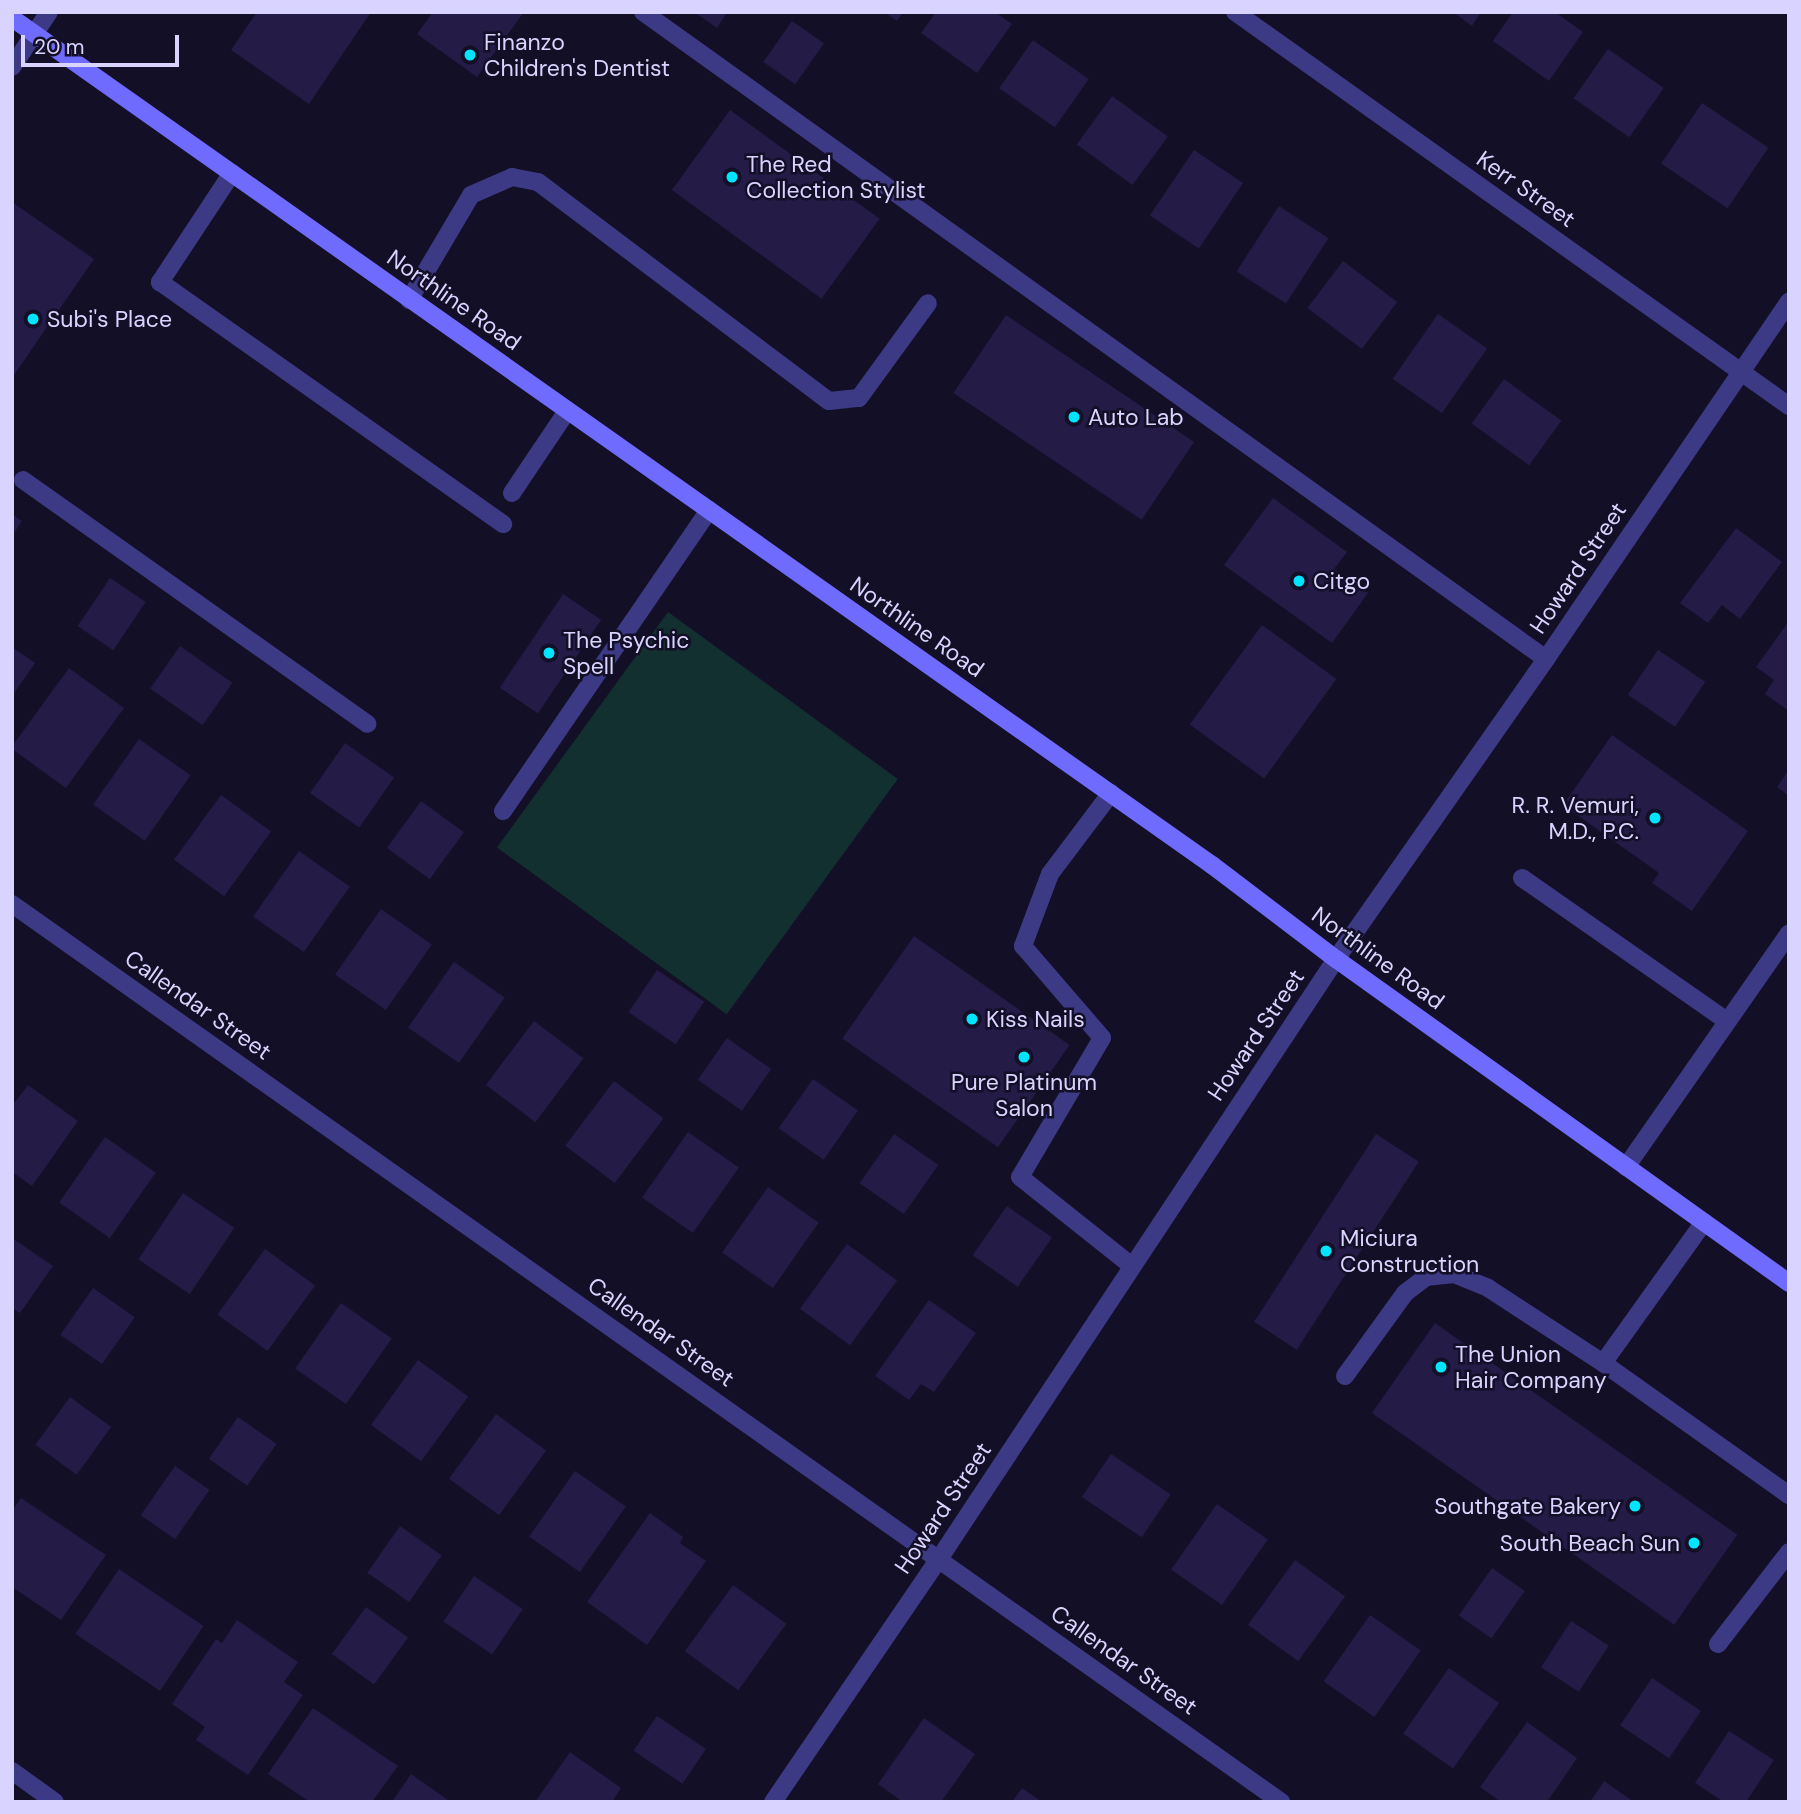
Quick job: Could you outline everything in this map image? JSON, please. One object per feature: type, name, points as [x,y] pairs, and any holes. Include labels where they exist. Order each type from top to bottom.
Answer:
[{"type":"main road","name":"Northline Road","points":[[12,18],[1111,793],[1336,959],[1789,1283]]},
{"type":"street","points":[[12,67],[49,12]]},
{"type":"street","points":[[643,12],[1546,659]]},
{"type":"street","name":"Kerr Street","points":[[1235,12],[1789,406]]},
{"type":"street","points":[[232,173],[160,282],[503,524]]},
{"type":"street","points":[[409,300],[471,194],[512,177],[538,182],[829,401],[859,398],[928,303]]},
{"type":"street","name":"Howard Street","points":[[773,1802],[939,1559],[1336,959],[1546,659],[1789,302]]},
{"type":"street","points":[[512,493],[568,411]]},
{"type":"street","points":[[23,480],[367,724]]},
{"type":"street","points":[[503,811],[709,510]]},
{"type":"street","points":[[1111,793],[1050,874],[1023,946],[1102,1038],[1020,1177],[1132,1266]]},
{"type":"street","points":[[1522,878],[1727,1021]]},
{"type":"street","name":"Callendar Street","points":[[12,904],[1281,1802]]},
{"type":"street","points":[[1626,1167],[1789,933]]},
{"type":"street","points":[[1603,1363],[1704,1222]]},
{"type":"street","points":[[1345,1376],[1405,1293],[1426,1277],[1454,1274],[1488,1288],[1603,1363],[1789,1495]]},
{"type":"street","points":[[1718,1644],[1789,1552]]},
{"type":"street","points":[[12,1771],[55,1802]]},
{"type":"green space","points":[[668,612],[898,779],[727,1014],[497,847]]},
{"type":"building","points":[[257,12],[371,12],[309,104],[231,50]]},
{"type":"building","name":"Finanzo Children's Dentist","points":[[433,12],[524,12],[477,77],[417,34]]},
{"type":"building","points":[[694,12],[727,12],[717,28]]},
{"type":"building","points":[[884,12],[903,12],[897,21]]},
{"type":"building","points":[[936,12],[995,12],[1012,24],[977,73],[921,33]]},
{"type":"building","points":[[1453,12],[1481,12],[1472,26]]},
{"type":"building","points":[[1513,12],[1555,12],[1583,32],[1549,81],[1493,41]]},
{"type":"building","points":[[792,21],[824,43],[795,84],[763,62]]},
{"type":"building","points":[[1033,40],[1089,79],[1055,127],[999,88]]},
{"type":"building","points":[[1608,49],[1664,88],[1629,137],[1574,98]]},
{"type":"building","points":[[1112,96],[1168,137],[1133,185],[1077,145]]},
{"type":"building","points":[[1702,103],[1768,148],[1728,208],[1661,164]]},
{"type":"building","points":[[730,110],[880,219],[821,299],[672,190]]},
{"type":"building","points":[[1194,150],[1243,183],[1199,248],[1150,215]]},
{"type":"building","name":"Subi's Place","points":[[12,202],[94,259],[12,378]]},
{"type":"building","points":[[1279,206],[1328,238],[1286,304],[1237,271]]},
{"type":"building","points":[[1343,261],[1397,302],[1362,349],[1307,308]]},
{"type":"building","points":[[1438,314],[1487,348],[1442,413],[1393,379]]},
{"type":"building","name":"Auto Lab","points":[[1006,315],[1194,442],[1142,520],[953,393]]},
{"type":"building","points":[[1504,379],[1561,421],[1529,465],[1472,423]]},
{"type":"building","name":"Citgo","points":[[1273,498],[1347,552],[1334,569],[1368,593],[1332,643],[1224,565]]},
{"type":"building","points":[[12,514],[22,521],[12,536]]},
{"type":"building","points":[[1736,528],[1782,562],[1740,619],[1722,605],[1708,623],[1680,603]]},
{"type":"building","points":[[110,578],[146,602],[113,650],[78,626]]},
{"type":"building","name":"The Psychic Spell","points":[[563,594],[601,620],[538,713],[500,688]]},
{"type":"building","points":[[1789,621],[1789,711],[1765,694],[1774,680],[1756,667]]},
{"type":"building","points":[[1262,625],[1336,679],[1264,779],[1190,725]]},
{"type":"building","points":[[180,646],[232,683],[203,725],[150,689]]},
{"type":"building","points":[[12,647],[35,663],[12,696]]},
{"type":"building","points":[[1658,650],[1705,682],[1675,727],[1628,695]]},
{"type":"building","points":[[69,668],[124,708],[66,788],[12,746]]},
{"type":"building","name":"R. R. Vemuri, M.D., P.C.","points":[[1612,735],[1748,831],[1692,911],[1652,883],[1659,873],[1563,805]]},
{"type":"building","points":[[139,739],[191,775],[145,841],[93,805]]},
{"type":"building","points":[[345,743],[394,777],[359,827],[310,793]]},
{"type":"building","points":[[1789,770],[1789,796],[1777,787]]},
{"type":"building","points":[[221,795],[271,831],[224,896],[174,860]]},
{"type":"building","points":[[421,801],[464,832],[430,879],[387,848]]},
{"type":"building","points":[[299,851],[350,887],[304,952],[253,917]]},
{"type":"building","points":[[381,909],[432,945],[386,1010],[335,975]]},
{"type":"building","points":[[914,936],[1070,1045],[998,1147],[842,1038]]},
{"type":"building","points":[[454,962],[505,998],[459,1063],[408,1028]]},
{"type":"building","points":[[657,970],[704,1002],[676,1044],[628,1012]]},
{"type":"building","points":[[534,1021],[584,1058],[535,1122],[486,1085]]},
{"type":"building","points":[[727,1038],[771,1069],[742,1111],[698,1080]]},
{"type":"building","points":[[813,1079],[858,1111],[824,1160],[779,1128]]},
{"type":"building","points":[[614,1081],[664,1118],[615,1183],[565,1146]]},
{"type":"building","points":[[28,1085],[78,1121],[32,1186],[12,1172],[12,1106]]},
{"type":"building","points":[[688,1132],[739,1168],[693,1233],[642,1198]]},
{"type":"building","points":[[894,1134],[938,1165],[904,1214],[860,1183]]},
{"type":"building","name":"Miciura Construction","points":[[1376,1134],[1419,1162],[1297,1350],[1254,1322]]},
{"type":"building","points":[[105,1137],[156,1173],[110,1238],[59,1203]]},
{"type":"building","points":[[768,1187],[819,1223],[773,1288],[722,1253]]},
{"type":"building","points":[[183,1193],[234,1228],[190,1294],[138,1259]]},
{"type":"building","points":[[1007,1206],[1052,1238],[1018,1287],[973,1255]]},
{"type":"building","points":[[12,1238],[53,1266],[20,1313],[12,1308]]},
{"type":"building","points":[[847,1244],[897,1280],[850,1345],[800,1309]]},
{"type":"building","points":[[265,1249],[315,1285],[268,1351],[217,1315]]},
{"type":"building","points":[[93,1288],[135,1317],[102,1364],[60,1335]]},
{"type":"building","points":[[929,1300],[976,1333],[934,1392],[921,1384],[909,1400],[875,1376]]},
{"type":"building","points":[[341,1303],[392,1339],[346,1404],[295,1369]]},
{"type":"building","points":[[1435,1323],[1737,1535],[1674,1625],[1372,1413]]},
{"type":"building","points":[[418,1360],[468,1396],[421,1461],[371,1425]]},
{"type":"building","points":[[70,1397],[111,1427],[77,1475],[35,1445]]},
{"type":"building","points":[[496,1414],[546,1450],[499,1515],[449,1479]]},
{"type":"building","points":[[238,1417],[277,1444],[247,1486],[209,1459]]},
{"type":"building","points":[[1111,1454],[1171,1494],[1142,1537],[1082,1497]]},
{"type":"building","points":[[175,1466],[209,1490],[175,1539],[141,1515]]},
{"type":"building","points":[[575,1471],[626,1507],[580,1572],[529,1537]]},
{"type":"building","points":[[21,1498],[106,1555],[61,1620],[12,1587],[12,1511]]},
{"type":"building","points":[[1217,1504],[1268,1540],[1222,1605],[1171,1570]]},
{"type":"building","points":[[650,1513],[683,1537],[680,1543],[706,1561],[647,1645],[587,1602]]},
{"type":"building","points":[[400,1526],[442,1555],[409,1602],[367,1573]]},
{"type":"building","points":[[1295,1560],[1345,1596],[1298,1661],[1248,1625]]},
{"type":"building","points":[[1492,1568],[1525,1591],[1491,1638],[1459,1616]]},
{"type":"building","points":[[119,1569],[204,1626],[160,1691],[75,1634]]},
{"type":"building","points":[[474,1576],[523,1609],[492,1655],[443,1622]]},
{"type":"building","points":[[733,1585],[786,1624],[738,1690],[685,1651]]},
{"type":"building","points":[[366,1607],[408,1638],[374,1684],[332,1654]]},
{"type":"building","points":[[1370,1615],[1421,1651],[1374,1717],[1324,1681]]},
{"type":"building","points":[[237,1620],[298,1662],[284,1682],[303,1695],[248,1775],[196,1740],[205,1727],[172,1704],[216,1639],[222,1643]]},
{"type":"building","points":[[1571,1621],[1609,1646],[1579,1692],[1541,1667]]},
{"type":"building","points":[[1449,1668],[1499,1703],[1453,1769],[1403,1734]]},
{"type":"building","points":[[1652,1678],[1701,1711],[1669,1758],[1620,1725]]},
{"type":"building","points":[[313,1708],[398,1766],[372,1802],[310,1802],[268,1774]]},
{"type":"building","points":[[657,1716],[706,1749],[682,1784],[634,1751]]},
{"type":"building","points":[[924,1718],[975,1754],[941,1802],[903,1802],[878,1784]]},
{"type":"building","points":[[1527,1722],[1577,1758],[1547,1802],[1501,1802],[1480,1787]]},
{"type":"building","points":[[1729,1731],[1774,1760],[1746,1802],[1724,1802],[1695,1783]]},
{"type":"building","points":[[570,1752],[621,1788],[612,1802],[535,1802]]},
{"type":"building","points":[[411,1774],[451,1802],[392,1802]]},
{"type":"building","points":[[1604,1781],[1634,1802],[1590,1802]]},
{"type":"building","points":[[1022,1788],[1042,1802],[1012,1802]]},
{"type":"place","name":"Finanzo Children's Dentist","points":[[470,55]]},
{"type":"place","name":"The Red Collection Stylist","points":[[732,177]]},
{"type":"place","name":"Subi's Place","points":[[33,319]]},
{"type":"place","name":"Auto Lab","points":[[1074,417]]},
{"type":"place","name":"Citgo","points":[[1299,581]]},
{"type":"place","name":"The Psychic Spell","points":[[549,653]]},
{"type":"place","name":"R. R. Vemuri, M.D., P.C.","points":[[1655,818]]},
{"type":"place","name":"Kiss Nails","points":[[972,1019]]},
{"type":"place","name":"Pure Platinum Salon","points":[[1024,1057]]},
{"type":"place","name":"Miciura Construction","points":[[1326,1251]]},
{"type":"place","name":"The Union Hair Company","points":[[1441,1367]]},
{"type":"place","name":"Southgate Bakery","points":[[1635,1506]]},
{"type":"place","name":"South Beach Sun","points":[[1694,1543]]}]
